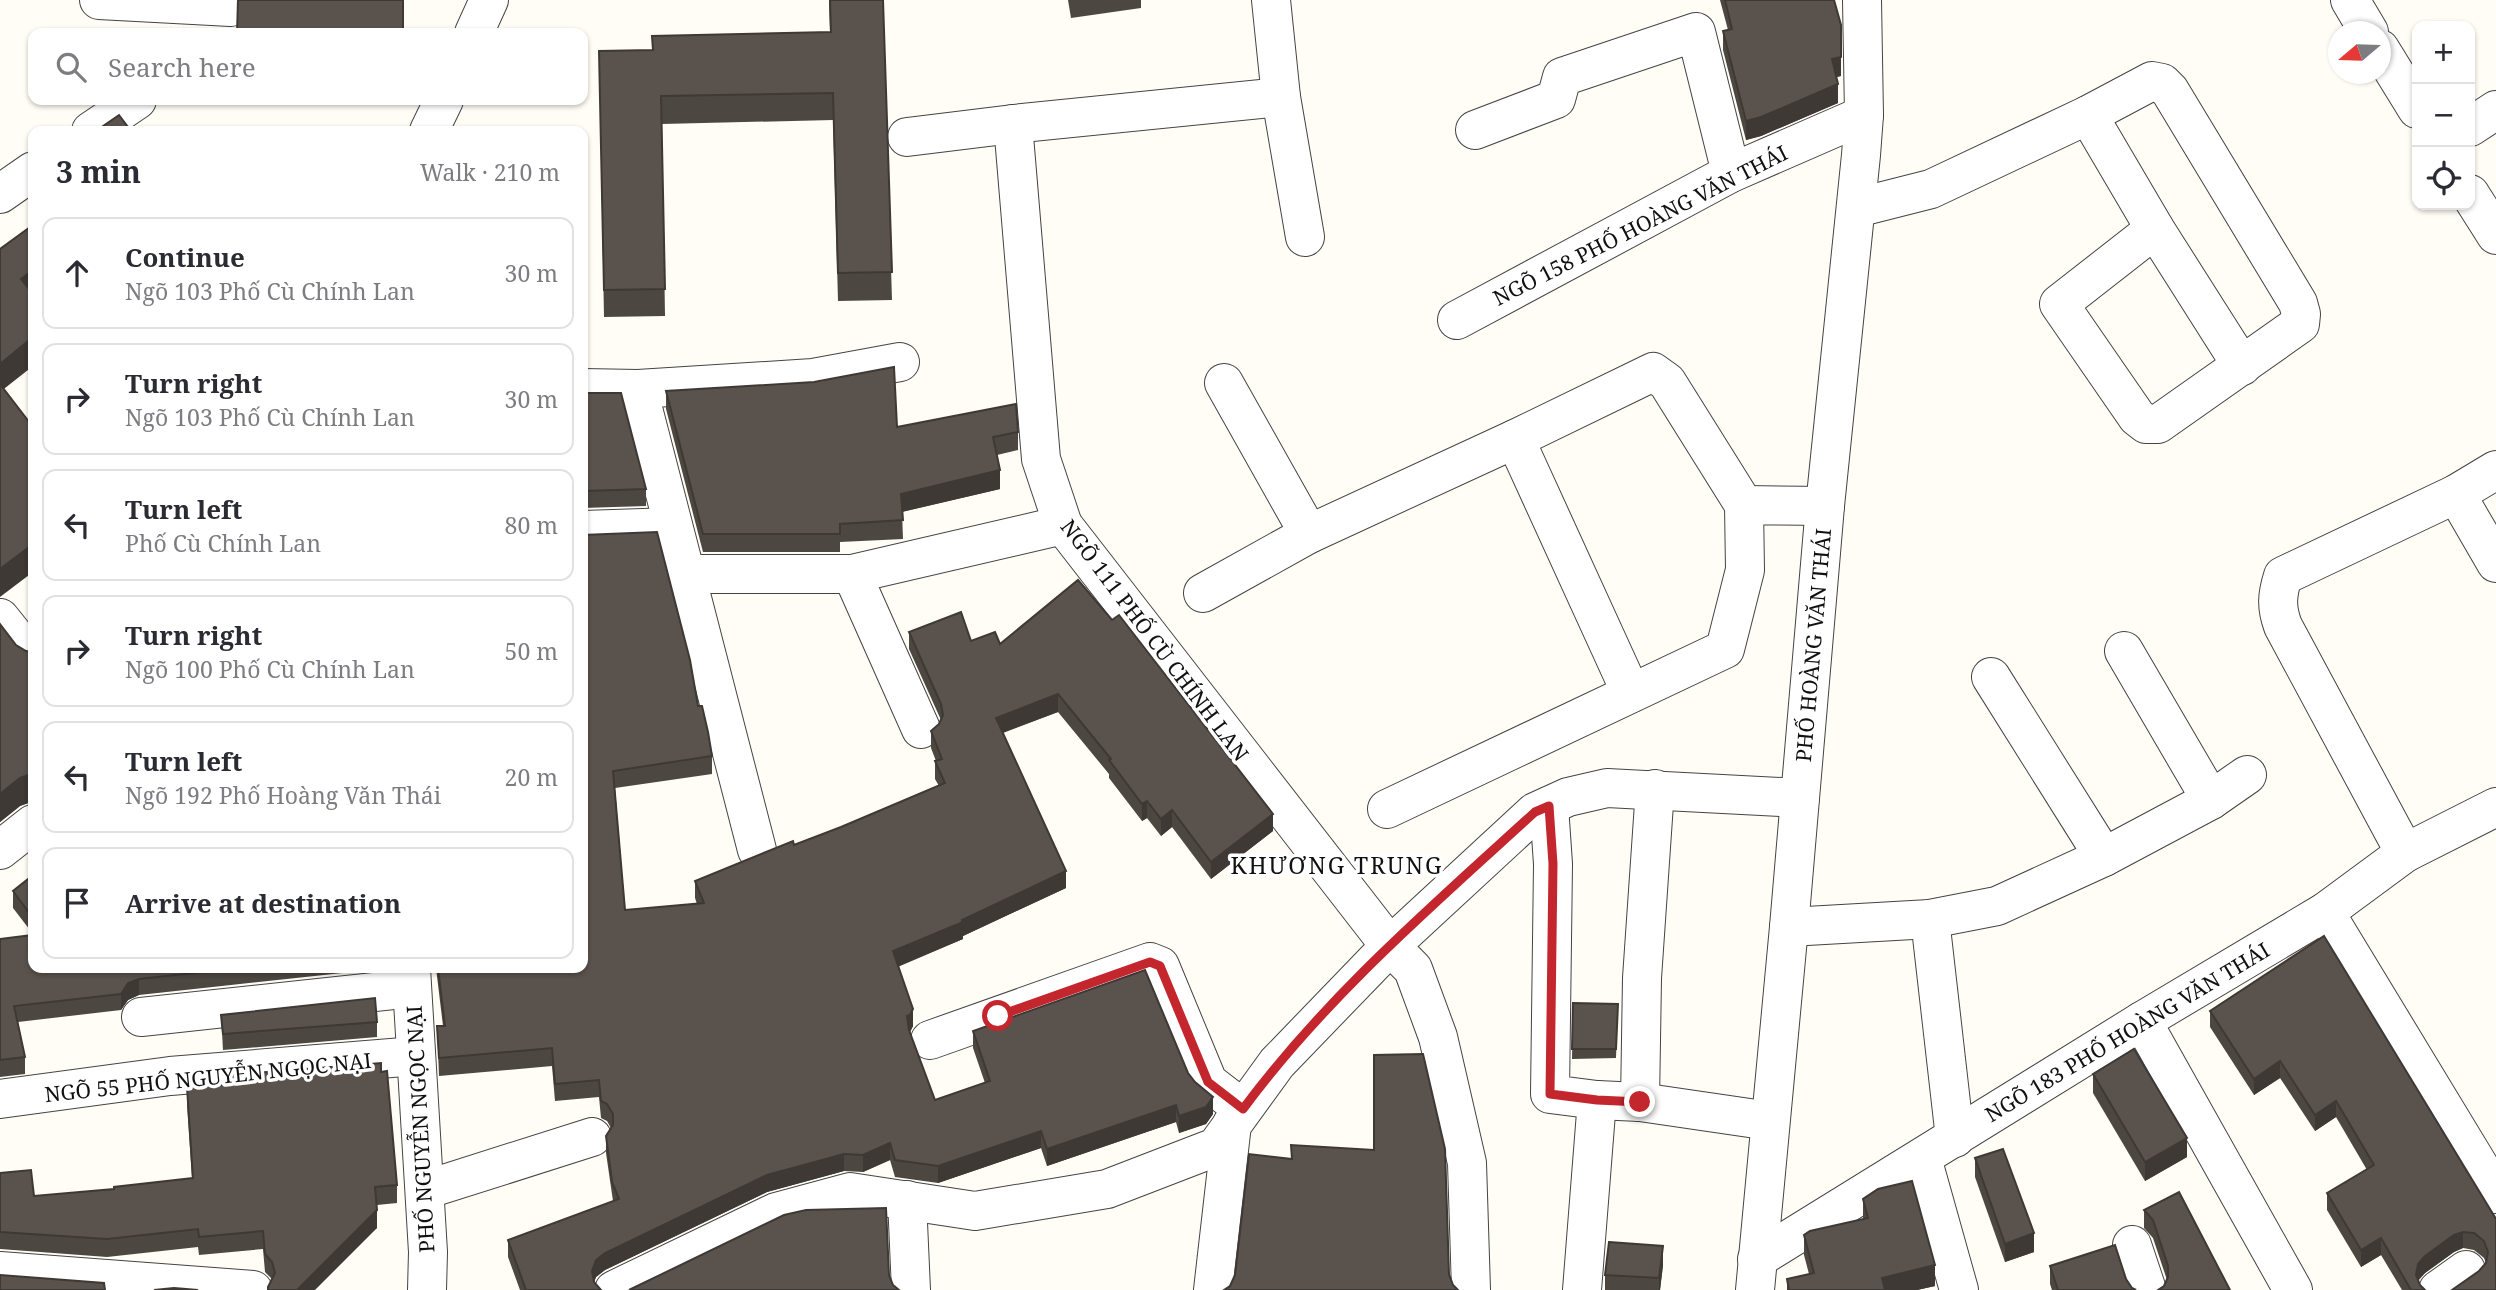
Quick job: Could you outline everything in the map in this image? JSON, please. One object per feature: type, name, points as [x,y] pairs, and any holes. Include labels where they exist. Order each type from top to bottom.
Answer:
[{"type":"street","points":[[99,0],[230,13]]},
{"type":"street","points":[[476,28],[489,0]]},
{"type":"street","points":[[1271,0],[1281,97],[1305,237]]},
{"type":"street","name":"PHỐ HOÀNG VĂN THÁI","points":[[1756,1274],[1825,506],[1864,115],[1862,0]]},
{"type":"street","points":[[2350,0],[2363,21]]},
{"type":"street","points":[[1475,130],[1556,99],[1562,77],[1696,32],[1731,173]]},
{"type":"street","points":[[2391,67],[2412,102]]},
{"type":"street","points":[[1856,208],[1931,189],[2088,115],[2152,81],[2162,83],[2171,91],[2298,303],[2301,314],[2300,324],[2242,366],[2158,424],[2147,424],[2137,417],[2059,304],[2155,229]]},
{"type":"street","points":[[907,137],[1281,97]]},
{"type":"street","points":[[99,126],[130,105]]},
{"type":"street","points":[[431,126],[442,105]]},
{"type":"street","points":[[2475,124],[2496,110]]},
{"type":"street","name":"NGÕ 158 PHỐ HOÀNG VĂN THÁI","points":[[1457,320],[1731,173],[1864,115]]},
{"type":"street","points":[[2088,115],[2155,229],[2242,366]]},
{"type":"street","name":"NGÕ 111 PHỐ CÙ CHÍNH LAN","points":[[1013,124],[1041,459],[1063,525],[1390,946],[1413,969],[1438,1037],[1466,1163],[1471,1290]]},
{"type":"street","points":[[0,194],[28,174]]},
{"type":"street","points":[[2475,202],[2496,235]]},
{"type":"street","points":[[588,388],[638,389],[813,378],[900,362]]},
{"type":"street","points":[[1203,593],[1309,534],[1653,372],[1667,382],[1744,505],[1745,570],[1725,649],[1387,809]]},
{"type":"street","points":[[1224,383],[1309,534]]},
{"type":"street","points":[[638,389],[757,850]]},
{"type":"street","points":[[1515,439],[1631,693]]},
{"type":"street","points":[[2405,853],[2283,626],[2277,610],[2277,595],[2283,576],[2456,494],[2496,470]]},
{"type":"street","points":[[2456,494],[2496,562]]},
{"type":"street","points":[[1744,505],[1825,506]]},
{"type":"street","points":[[686,574],[852,574],[1063,525]]},
{"type":"street","points":[[588,530],[673,527]]},
{"type":"street","points":[[852,574],[921,729]]},
{"type":"street","points":[[0,618],[28,653]]},
{"type":"street","points":[[2124,651],[2211,800]]},
{"type":"street","points":[[1991,677],[2104,857]]},
{"type":"street","points":[[1789,927],[1930,919],[1997,906],[2104,857],[2211,800],[2247,775]]},
{"type":"street","points":[[614,1290],[776,1212],[850,1192],[975,1211],[1107,1189],[1216,1147],[1277,1063],[1390,946],[1535,812],[1569,797],[1607,788],[1800,798]]},
{"type":"street","points":[[1640,1102],[1642,978],[1655,789]]},
{"type":"street","points":[[1549,806],[1553,864],[1550,1094],[1640,1102],[1770,1121]]},
{"type":"street","name":"NGÕ 183 PHỐ HOÀNG VĂN THÁI","points":[[1756,1274],[1922,1158],[2325,912],[2405,853],[2496,807]]},
{"type":"street","points":[[0,850],[28,828]]},
{"type":"street","points":[[2325,912],[2496,1194]]},
{"type":"street","points":[[1930,919],[1955,1138]]},
{"type":"street","points":[[930,1040],[1150,962],[1160,966],[1208,1082],[1238,1117],[1213,1290]]},
{"type":"street","points":[[141,1017],[412,978]]},
{"type":"street","name":"PHỐ NGUYỄN NGỌC NẠI","points":[[412,978],[428,1251],[427,1290]]},
{"type":"street","points":[[2143,1021],[2293,1290]]},
{"type":"street","name":"NGÕ 55 PHỐ NGUYỄN NGỌC NẠI","points":[[0,1099],[170,1076],[416,1056]]},
{"type":"street","points":[[1582,1290],[1597,1100]]},
{"type":"street","points":[[425,1190],[592,1137]]},
{"type":"street","points":[[1922,1158],[1959,1290]]},
{"type":"street","points":[[907,1200],[911,1290]]},
{"type":"street","points":[[2132,1245],[2147,1290]]},
{"type":"street","points":[[0,1271],[253,1290]]},
{"type":"building","points":[[238,0],[403,0],[403,28],[237,28]]},
{"type":"building","points":[[830,0],[883,0],[892,272],[838,273],[833,93],[661,96],[665,289],[604,290],[599,51],[653,50],[652,36],[831,32]]},
{"type":"building","points":[[1725,0],[1834,0],[1841,25],[1841,57],[1832,59],[1838,84],[1746,121],[1723,31],[1732,29]]},
{"type":"building","points":[[119,115],[127,126],[103,126]]},
{"type":"building","points":[[28,229],[28,274],[21,279],[28,288],[28,341],[0,364],[0,249]]},
{"type":"building","points":[[894,367],[897,427],[1016,404],[1018,432],[993,437],[1000,470],[901,494],[903,520],[840,524],[840,534],[703,534],[666,391],[814,382]]},
{"type":"building","points":[[0,384],[28,420],[28,548],[0,569]]},
{"type":"building","points":[[588,393],[621,393],[646,489],[588,491]]},
{"type":"building","points":[[657,532],[690,660],[698,706],[702,706],[712,756],[613,771],[625,910],[704,903],[695,881],[793,841],[794,845],[841,827],[945,783],[935,761],[942,759],[931,731],[939,724],[943,715],[941,704],[909,632],[961,612],[971,641],[995,632],[1000,644],[1078,580],[1112,620],[1119,615],[1273,814],[1211,862],[1172,810],[1161,819],[1147,801],[1142,804],[1109,760],[1111,759],[1058,694],[996,718],[1066,871],[962,920],[963,922],[893,951],[913,1009],[907,1016],[909,1030],[935,1100],[990,1081],[973,1031],[1145,970],[1188,1073],[1213,1097],[1206,1107],[1179,1116],[1176,1105],[1047,1149],[1041,1131],[938,1166],[895,1160],[890,1143],[863,1155],[844,1154],[767,1175],[605,1253],[596,1260],[592,1271],[594,1282],[601,1290],[526,1290],[508,1240],[619,1199],[612,1182],[606,1136],[613,1125],[613,1114],[607,1104],[601,1101],[599,1080],[555,1084],[552,1048],[439,1058],[437,1026],[445,1026],[439,973],[588,973],[588,535]]},
{"type":"building","points":[[0,624],[16,645],[28,651],[28,775],[0,794]]},
{"type":"building","points":[[28,879],[28,911],[13,891]]},
{"type":"building","points":[[28,936],[28,973],[194,973],[139,979],[128,983],[121,994],[14,1006],[25,1057],[0,1060],[0,939]]},
{"type":"building","points":[[2324,936],[2496,1219],[2496,1290],[2452,1290],[2486,1263],[2488,1252],[2484,1241],[2474,1233],[2454,1235],[2418,1264],[2416,1275],[2425,1290],[2411,1290],[2381,1238],[2361,1250],[2327,1193],[2374,1165],[2336,1101],[2315,1115],[2280,1061],[2254,1079],[2210,1011]]},
{"type":"building","points":[[375,998],[377,1022],[223,1034],[221,1015]]},
{"type":"building","points":[[1573,1003],[1618,1004],[1616,1049],[1572,1049]]},
{"type":"building","points":[[2134,1049],[2187,1138],[2145,1162],[2093,1074]]},
{"type":"building","points":[[1423,1054],[1445,1149],[1449,1274],[1458,1290],[1224,1290],[1230,1286],[1235,1275],[1249,1154],[1292,1159],[1291,1145],[1374,1150],[1374,1055]]},
{"type":"building","points":[[381,1063],[381,1072],[387,1071],[397,1185],[375,1187],[377,1210],[297,1290],[268,1290],[275,1273],[272,1262],[265,1254],[263,1231],[199,1237],[198,1229],[107,1239],[0,1232],[0,1173],[31,1170],[34,1196],[193,1178],[187,1087],[228,1084],[227,1075]]},
{"type":"building","points":[[2003,1149],[2034,1233],[2005,1244],[1975,1158]]},
{"type":"building","points":[[1912,1181],[1935,1265],[1882,1278],[1885,1290],[1789,1290],[1787,1279],[1814,1273],[1804,1235],[1810,1231],[1868,1218],[1863,1199],[1878,1189]]},
{"type":"building","points":[[2179,1192],[2230,1290],[2158,1290],[2164,1286],[2168,1277],[2168,1266],[2153,1220],[2144,1210]]},
{"type":"building","points":[[886,1208],[889,1275],[893,1285],[899,1290],[629,1290],[784,1215],[806,1210]]},
{"type":"building","points":[[1609,1242],[1663,1246],[1659,1278],[1605,1275]]},
{"type":"building","points":[[2115,1245],[2126,1279],[2136,1290],[2058,1290],[2050,1266]]},
{"type":"building","points":[[0,1275],[104,1283],[105,1290],[0,1290]]},
{"type":"building","points":[[174,1288],[198,1290],[154,1290]]},
{"type":"district","name":"KHƯƠNG TRUNG","points":[[1337,865]]},
{"type":"route","points":[[998,1016],[1150,962],[1160,966],[1208,1082],[1243,1109],[1277,1063],[1390,946],[1535,812],[1549,806],[1553,864],[1550,1094],[1640,1102]]}]
